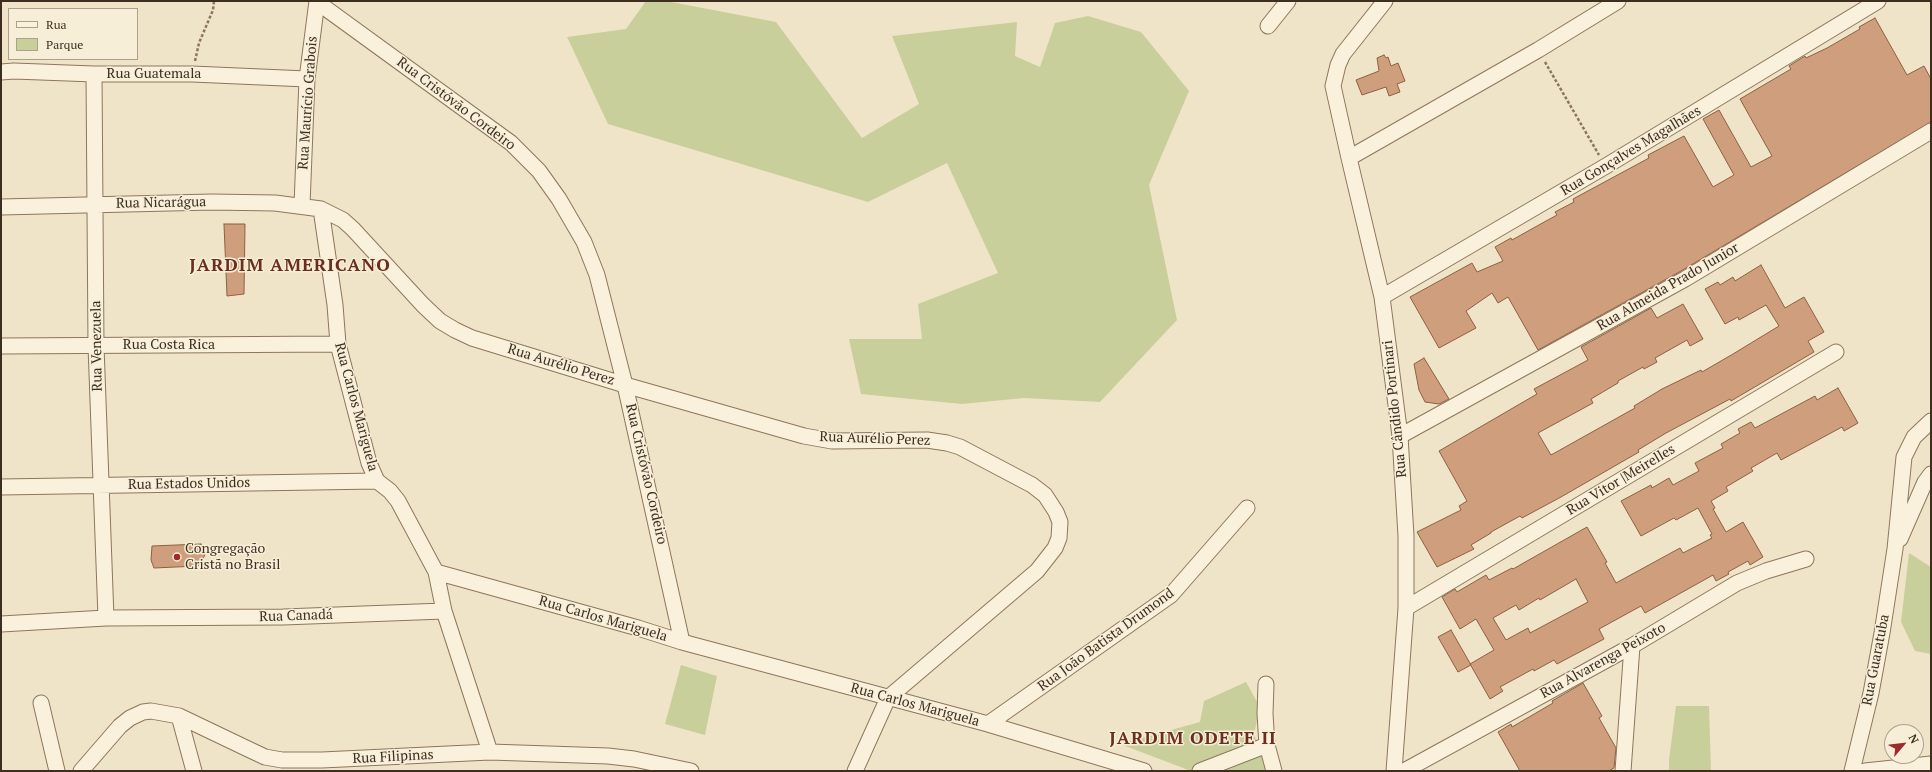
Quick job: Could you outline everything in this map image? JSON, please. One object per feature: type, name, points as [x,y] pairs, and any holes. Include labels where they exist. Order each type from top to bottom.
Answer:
[{"type":"street","points":[[1268,26],[1288,1]]},
{"type":"street","name":"Rua Cândido Portinari","points":[[1385,1],[1343,54],[1338,65],[1333,86],[1382,297],[1400,436],[1406,536],[1406,608],[1394,771]]},
{"type":"street","points":[[1349,158],[1538,50],[1618,1]]},
{"type":"street","name":"Rua Gonçalves Magalhães","points":[[1382,297],[1606,166],[1878,1]]},
{"type":"street","name":"Rua Maurício Grabois","points":[[302,206],[307,79],[317,2]]},
{"type":"street","name":"Rua Cristóvão Cordeiro","points":[[317,2],[511,143],[539,171],[559,199],[584,242],[597,275],[625,385],[682,642]]},
{"type":"street","name":"Rua Guatemala","points":[[1,72],[192,74],[307,79]]},
{"type":"street","name":"Rua Venezuela","points":[[94,74],[96,346],[106,618]]},
{"type":"street","name":"Rua Almeida Prado Junior","points":[[1400,436],[1686,279],[1931,131]]},
{"type":"street","name":"Rua Nicarágua","points":[[1,207],[218,202],[275,203],[321,209]]},
{"type":"street","name":"Rua Aurélio Perez","points":[[321,209],[343,220],[353,229],[423,305],[440,321],[472,338],[625,385],[804,436],[832,441],[927,440],[947,443],[960,447],[1032,485],[1045,495],[1051,503],[1060,522],[1060,538],[1049,557],[1037,571],[888,698],[855,771]]},
{"type":"street","name":"Rua Carlos Mariguela","points":[[321,209],[335,305],[338,344],[368,463],[377,481],[398,500],[436,572],[638,628],[682,642],[988,724],[1140,771]]},
{"type":"street","name":"Rua Costa Rica","points":[[1,346],[338,344]]},
{"type":"street","name":"Rua Vitor |Meirelles","points":[[1406,608],[1836,352]]},
{"type":"street","name":"Rua Guaratuba","points":[[1852,771],[1871,693],[1895,549],[1904,457],[1914,437],[1931,421]]},
{"type":"street","name":"Rua Guaratuba","points":[[1895,549],[1925,482],[1931,474]]},
{"type":"street","name":"Rua Estados Unidos","points":[[1,488],[377,481]]},
{"type":"street","name":"Rua João Batista Drumond","points":[[988,724],[1171,594],[1247,508]]},
{"type":"street","name":"Rua Alvarenga Peixoto","points":[[1404,771],[1632,646],[1737,583],[1766,571],[1806,559]]},
{"type":"street","points":[[436,572],[444,611],[490,752]]},
{"type":"street","name":"Rua Canadá","points":[[1,624],[106,618],[283,617],[444,611]]},
{"type":"street","points":[[1623,771],[1632,646]]},
{"type":"street","points":[[1266,684],[1265,714],[1267,745],[1274,771]]},
{"type":"street","points":[[40,703],[57,771]]},
{"type":"street","name":"Rua Filipinas","points":[[81,771],[120,726],[130,718],[151,711],[179,716],[254,752],[266,757],[282,760],[322,760],[490,752],[608,756],[634,759],[691,771]]},
{"type":"street","points":[[179,716],[194,771]]},
{"type":"street","points":[[1200,771],[1267,745]]},
{"type":"street","points":[[1865,771],[1931,764]]},
{"type":"path","points":[[192,74],[199,43],[213,10],[214,1]]},
{"type":"path","points":[[1538,50],[1606,166]]},
{"type":"green space","points":[[646,1],[666,1],[776,22],[862,138],[919,104],[892,36],[1017,22],[1015,56],[1040,67],[1055,23],[1088,16],[1141,32],[1189,91],[1149,185],[1177,320],[1100,402],[1024,398],[962,404],[861,394],[849,339],[922,339],[918,304],[998,273],[947,163],[868,202],[608,124],[567,37],[626,29]]},
{"type":"green space","points":[[1909,553],[1931,567],[1931,654],[1915,651],[1901,622]]},
{"type":"green space","points":[[681,665],[717,676],[705,735],[665,724]]},
{"type":"green space","points":[[1246,682],[1260,707],[1254,734],[1267,771],[1191,771],[1120,744],[1200,722],[1204,701]]},
{"type":"green space","points":[[1676,706],[1709,706],[1711,771],[1669,771]]},
{"type":"building","points":[[1875,18],[1907,75],[1924,66],[1931,79],[1931,122],[1681,271],[1538,350],[1508,297],[1498,303],[1492,293],[1466,311],[1476,328],[1439,348],[1410,297],[1472,263],[1477,272],[1503,261],[1495,247],[1511,238],[1512,240],[1557,215],[1555,212],[1574,202],[1573,199],[1649,158],[1648,155],[1684,136],[1713,187],[1734,175],[1703,119],[1719,110],[1751,167],[1772,156],[1740,99],[1791,69],[1789,66],[1805,56],[1806,58],[1827,48],[1860,29],[1859,27]]},
{"type":"building","points":[[1384,55],[1386,58],[1388,57],[1391,66],[1398,63],[1405,81],[1397,84],[1400,92],[1389,96],[1386,87],[1362,95],[1356,80],[1379,71],[1377,58]]},
{"type":"building","points":[[224,224],[245,224],[244,294],[227,296]]},
{"type":"building","points":[[1761,265],[1785,308],[1804,297],[1824,332],[1808,341],[1814,352],[1731,401],[1730,399],[1666,433],[1638,450],[1639,452],[1561,497],[1522,518],[1520,516],[1491,532],[1471,545],[1474,549],[1437,567],[1417,532],[1461,510],[1459,506],[1467,501],[1439,451],[1537,394],[1534,389],[1588,360],[1581,347],[1651,308],[1657,318],[1683,304],[1703,339],[1690,346],[1687,340],[1655,358],[1657,362],[1644,369],[1643,367],[1618,381],[1618,383],[1591,399],[1593,403],[1538,433],[1551,455],[1635,408],[1634,406],[1662,389],[1701,370],[1702,372],[1779,326],[1766,305],[1739,320],[1738,317],[1725,324],[1705,289],[1718,282],[1720,285],[1733,277],[1735,281]]},
{"type":"building","points":[[1424,358],[1449,399],[1439,404],[1425,402],[1419,390],[1414,364]]},
{"type":"building","points":[[1838,388],[1858,423],[1844,431],[1842,427],[1781,460],[1777,453],[1751,468],[1753,471],[1726,487],[1728,491],[1711,501],[1715,508],[1713,509],[1726,532],[1743,522],[1763,557],[1750,565],[1748,561],[1728,572],[1729,574],[1716,581],[1713,575],[1645,613],[1641,606],[1599,629],[1604,639],[1557,664],[1554,660],[1534,671],[1533,669],[1500,687],[1503,691],[1490,699],[1470,664],[1494,650],[1476,619],[1460,629],[1442,597],[1455,589],[1457,592],[1486,575],[1489,580],[1512,568],[1513,569],[1587,527],[1607,562],[1605,563],[1616,583],[1680,548],[1683,553],[1712,538],[1710,535],[1712,534],[1698,508],[1676,520],[1674,518],[1641,536],[1621,501],[1651,485],[1652,488],[1669,478],[1673,485],[1699,471],[1695,463],[1723,448],[1721,444],[1740,433],[1738,429],[1751,422],[1755,428],[1815,396],[1817,400]],"holes":[[[1576,579],[1588,602],[1530,633],[1528,628],[1506,640],[1493,618],[1516,605],[1519,610],[1539,598],[1540,600]]]},
{"type":"building","name":"Congregação Cristã no Brasil","points":[[201,544],[205,555],[198,566],[154,568],[151,560],[152,546]]},
{"type":"building","points":[[1451,630],[1471,665],[1458,672],[1438,637]]},
{"type":"building","points":[[1583,683],[1602,716],[1599,718],[1616,748],[1614,768],[1609,771],[1520,771],[1498,732],[1511,724],[1512,727]]},
{"type":"place","name":"Congregação Cristã no Brasil","points":[[177,557]]},
{"type":"district","name":"JARDIM AMERICANO","points":[[290,266]]},
{"type":"district","name":"JARDIM ODETE II","points":[[1193,739]]}]
